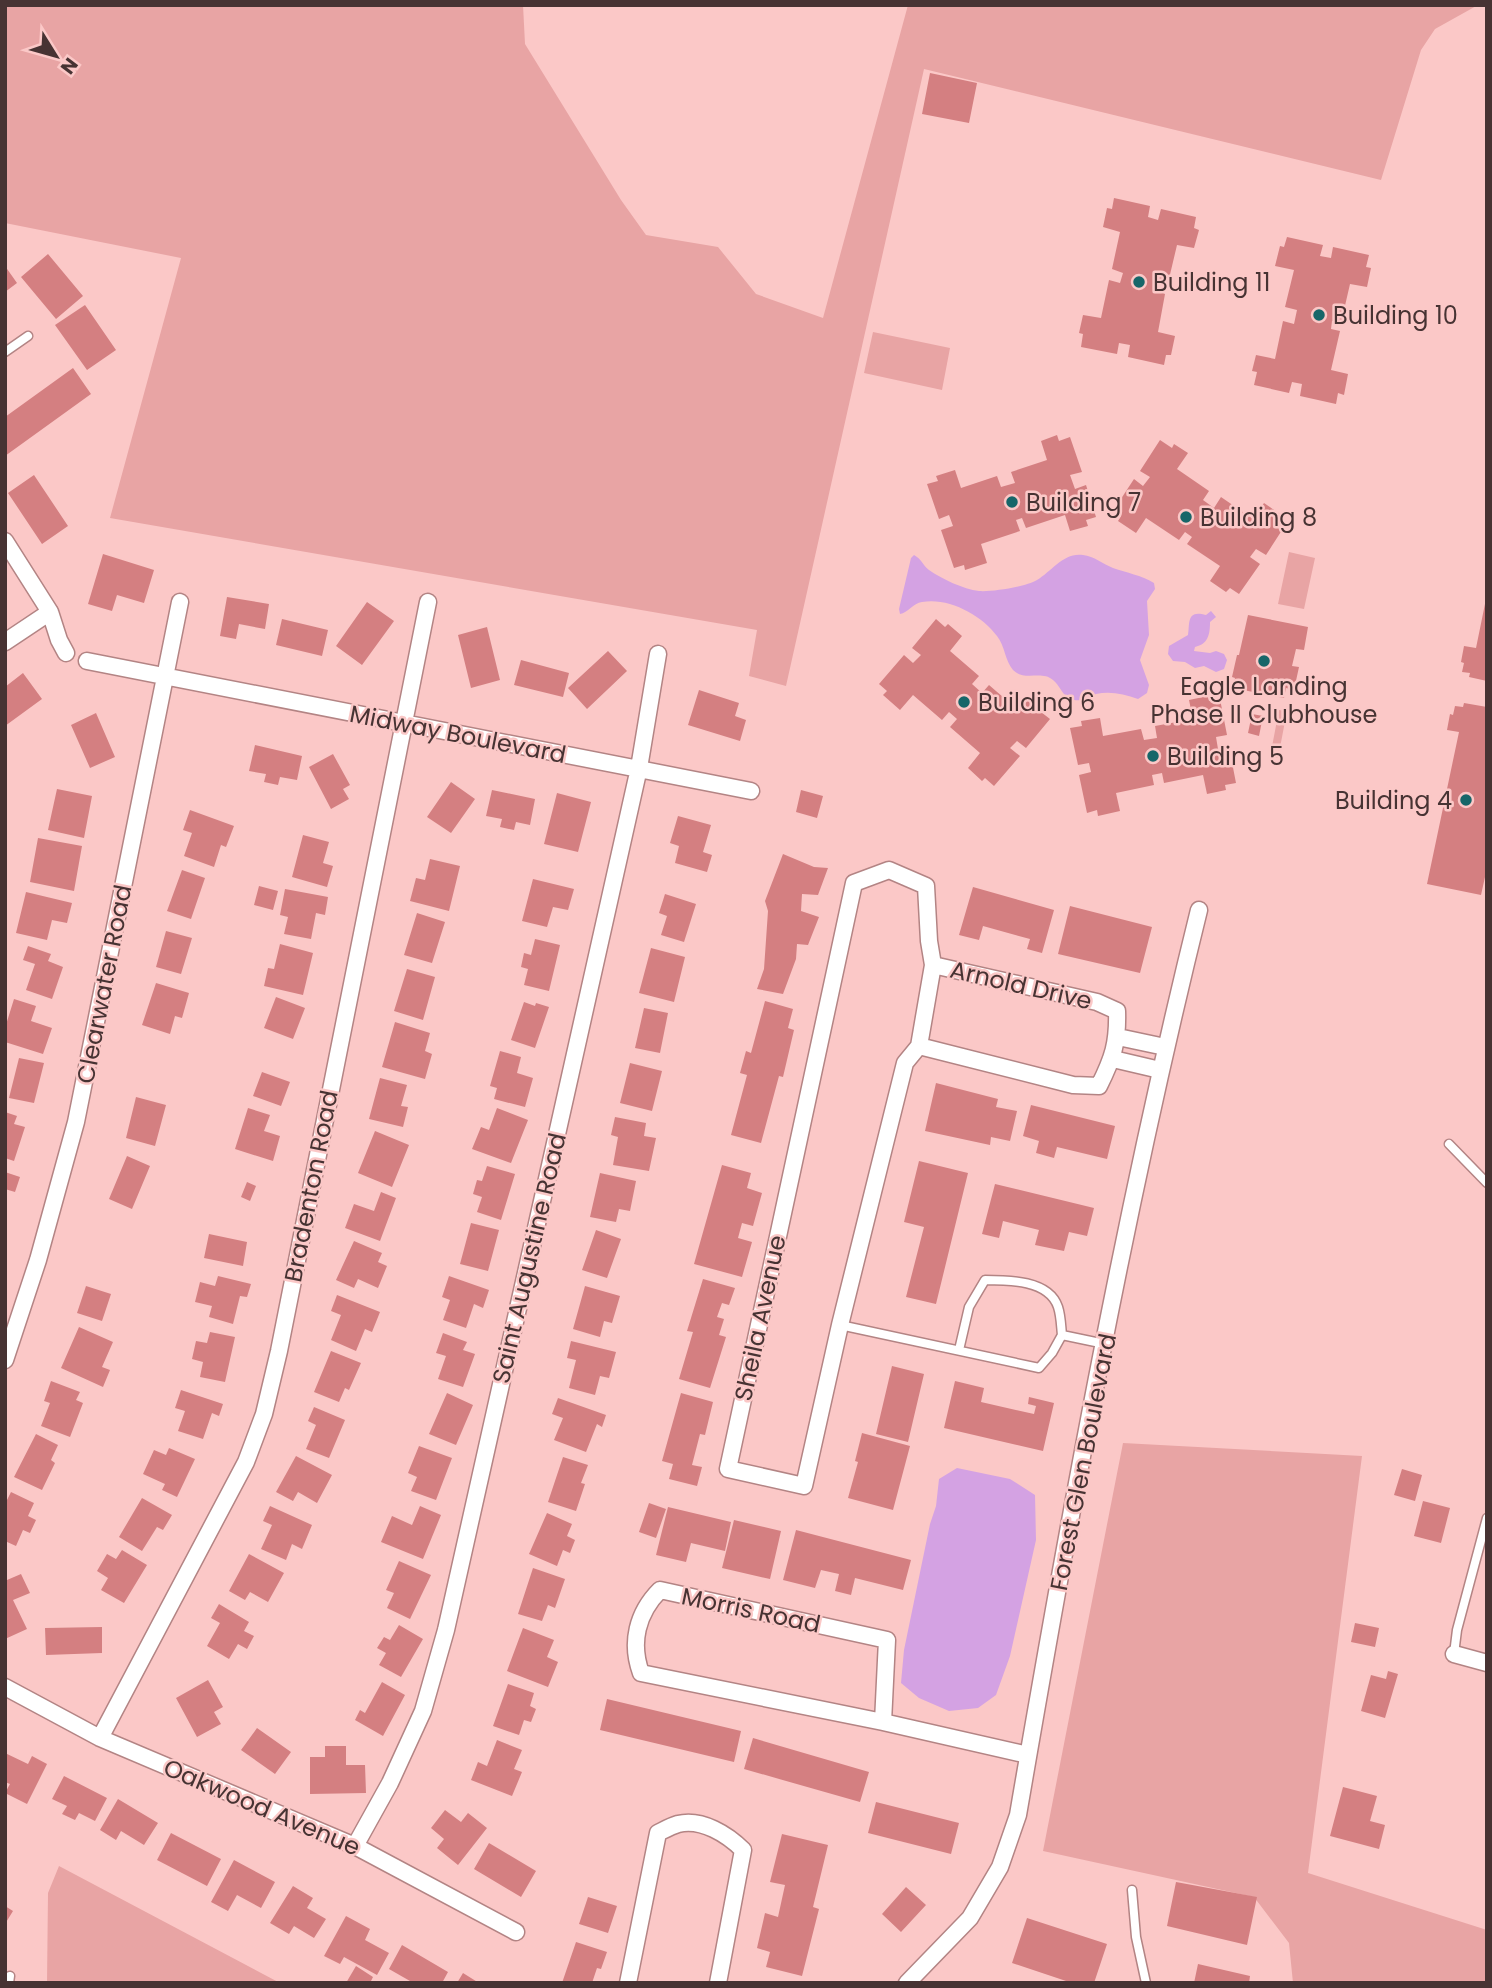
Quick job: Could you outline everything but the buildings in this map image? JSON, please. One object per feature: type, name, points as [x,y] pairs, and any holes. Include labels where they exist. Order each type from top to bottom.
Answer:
[{"type":"street","points":[[5,541],[50,612],[66,653]]},
{"type":"street","name":"Clearwater Road","points":[[5,1360],[38,1260],[76,1122],[180,602]]},
{"type":"street","name":"Bradenton Road","points":[[100,1738],[246,1462],[264,1414],[428,602]]},
{"type":"street","points":[[5,642],[50,612]]},
{"type":"street","name":"Saint Augustine Road","points":[[355,1846],[390,1783],[423,1711],[446,1630],[639,768],[659,654]]},
{"type":"street","name":"Midway Boulevard","points":[[87,661],[751,791]]},
{"type":"street","name":"Sheila Avenue","points":[[840,1325],[804,1486],[728,1469],[854,883],[889,870],[926,886],[933,965],[919,1046]]},
{"type":"street","name":"Forest Glen Boulevard","points":[[907,1983],[970,1918],[1000,1867],[1018,1815],[1105,1344],[1160,1070],[1199,911]]},
{"type":"street","name":"Arnold Drive","points":[[933,965],[1097,1002],[1117,1012],[1118,1037],[1165,1048]]},
{"type":"street","points":[[840,1325],[905,1063],[919,1046],[1073,1085],[1099,1086],[1113,1059],[1118,1037]]},
{"type":"street","points":[[1113,1059],[1160,1070]]},
{"type":"street","name":"Morris Road","points":[[883,1722],[887,1640],[660,1590],[646,1604],[637,1631],[635,1656],[641,1673],[883,1722],[1028,1755]]},
{"type":"street","points":[[1454,1654],[1487,1663]]},
{"type":"street","name":"Oakwood Avenue","points":[[5,1687],[100,1738],[355,1846],[516,1932]]},
{"type":"street","points":[[628,1983],[658,1833],[681,1823],[707,1826],[731,1838],[743,1850],[718,1983]]},
{"type":"lane","points":[[5,352],[28,336]]},
{"type":"lane","points":[[1449,1144],[1487,1183]]},
{"type":"lane","points":[[840,1325],[1039,1368],[1062,1335],[1058,1306],[1047,1291],[1013,1280],[985,1280],[969,1307],[959,1350]]},
{"type":"lane","points":[[1062,1335],[1105,1344]]},
{"type":"lane","points":[[1454,1654],[1457,1630],[1487,1518]]},
{"type":"lane","points":[[1132,1890],[1136,1937],[1146,1983]]},
{"type":"shaded area","points":[[5,5],[523,5],[525,44],[621,200],[646,235],[718,247],[756,294],[823,318],[908,5],[1478,5],[1435,29],[1421,50],[1381,180],[924,69],[786,686],[749,676],[757,630],[110,518],[181,258],[5,223]]},
{"type":"shaded area","points":[[873,332],[950,348],[942,390],[864,373]]},
{"type":"shaded area","points":[[1289,552],[1315,558],[1304,609],[1278,604]]},
{"type":"shaded area","points":[[914,555],[940,577],[979,591],[1008,589],[1032,583],[1064,559],[1076,555],[1091,557],[1154,583],[1155,589],[1147,601],[1149,635],[1140,660],[1149,685],[1147,693],[1138,699],[1106,693],[1081,700],[1071,699],[1048,677],[1023,675],[1013,670],[1002,644],[991,628],[964,609],[932,601],[919,603],[900,614],[911,558]]},
{"type":"shaded area","points":[[1211,611],[1216,617],[1210,622],[1207,638],[1203,644],[1195,647],[1194,651],[1216,651],[1224,654],[1227,660],[1224,669],[1216,672],[1204,666],[1195,668],[1185,662],[1173,661],[1168,654],[1169,646],[1188,635],[1192,616],[1206,615]]},
{"type":"shaded area","points":[[1279,710],[1287,711],[1278,758],[1270,757]]},
{"type":"shaded area","points":[[1123,1443],[1362,1456],[1308,1873],[1487,1930],[1487,1983],[1293,1983],[1289,1943],[1254,1897],[1043,1851]]},
{"type":"shaded area","points":[[957,1468],[1010,1479],[1035,1495],[1036,1540],[1010,1656],[996,1695],[978,1708],[949,1711],[919,1698],[901,1683],[904,1650],[936,1506],[939,1479]]},
{"type":"shaded area","points":[[59,1866],[280,1983],[47,1983],[48,1893]]},
{"type":"place","name":"Building 11","points":[[1139,282]]},
{"type":"place","name":"Building 10","points":[[1319,315]]},
{"type":"place","name":"Building 7","points":[[1012,502]]},
{"type":"place","name":"Building 8","points":[[1186,517]]},
{"type":"place","name":"Eagle Landing Phase II Clubhouse","points":[[1264,661]]},
{"type":"place","name":"Building 6","points":[[964,702]]},
{"type":"place","name":"Building 5","points":[[1153,756]]},
{"type":"place","name":"Building 4","points":[[1466,800]]}]
